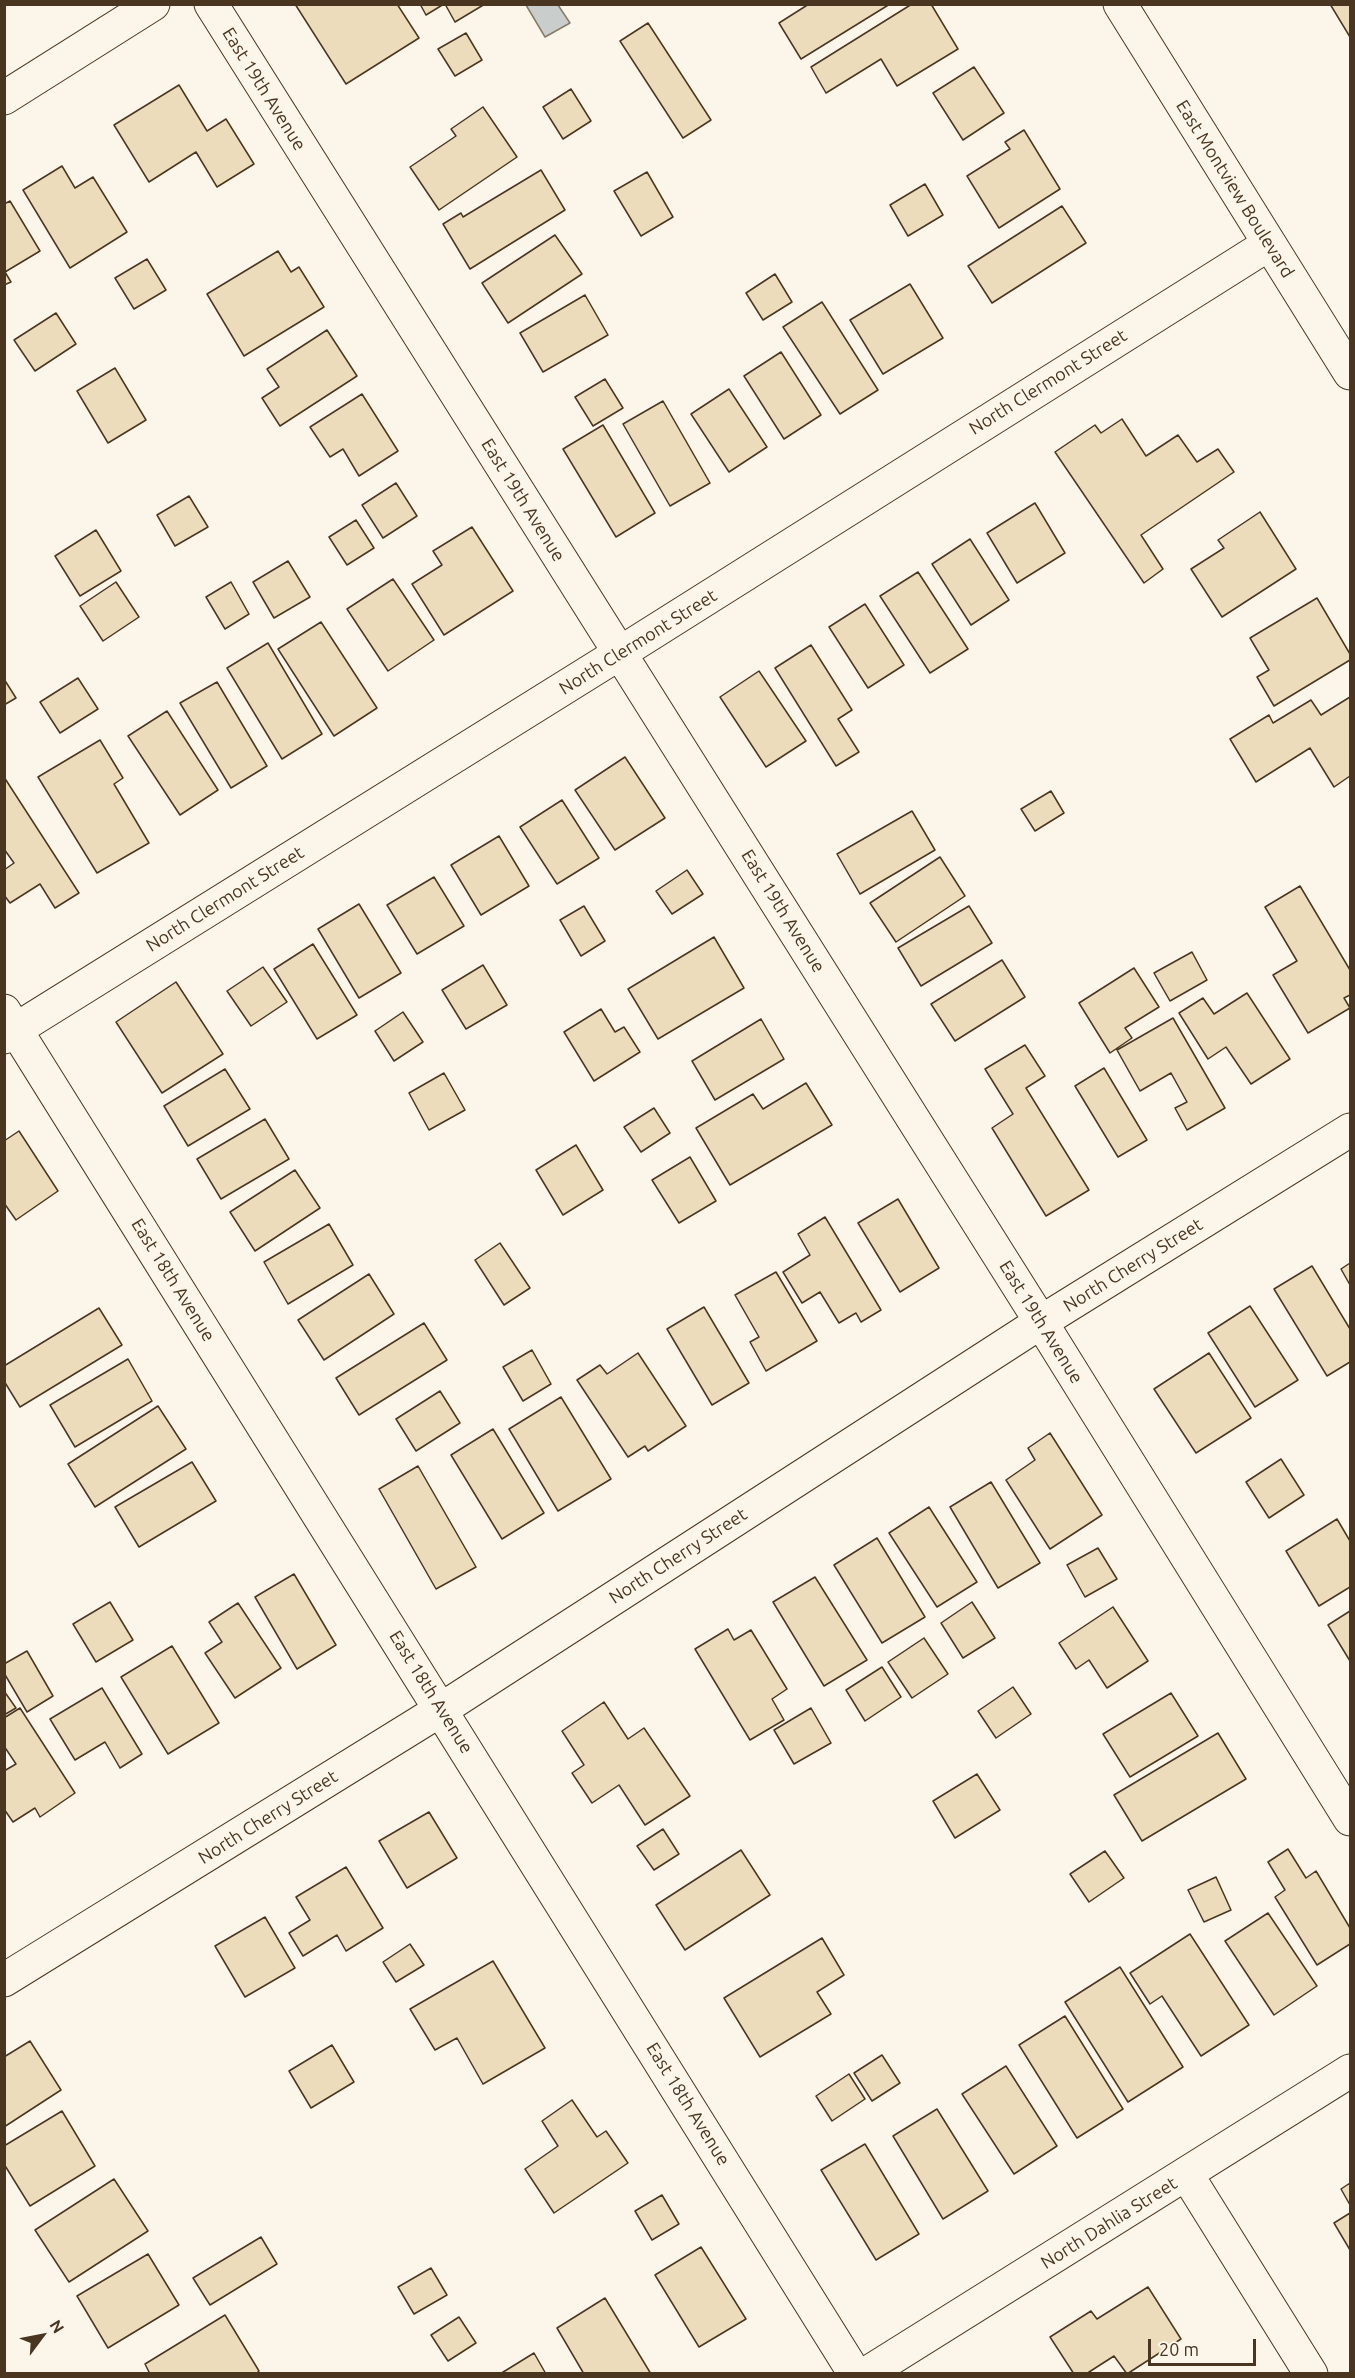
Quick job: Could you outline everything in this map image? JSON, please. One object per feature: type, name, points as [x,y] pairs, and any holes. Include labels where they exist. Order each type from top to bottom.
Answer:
[{"type":"street","points":[[4,98],[153,4]]},
{"type":"street","name":"East 19th Avenue","points":[[212,4],[1041,1322],[1350,1819]]},
{"type":"street","name":"East Montview Boulevard","points":[[1120,4],[1350,373]]},
{"type":"street","name":"North Clermont Street","points":[[8,1026],[620,653],[1269,244]]},
{"type":"street","name":"East 18th Avenue","points":[[8,1026],[442,1709],[855,2373]]},
{"type":"street","name":"North Cherry Street","points":[[4,1980],[442,1709],[1041,1322],[1350,1130]]},
{"type":"street","name":"North Dahlia Street","points":[[866,2373],[1187,2175],[1350,2071]]},
{"type":"street","points":[[1187,2175],[1311,2373]]},
{"type":"shaded area","points":[[526,5],[558,5],[570,23],[545,37]]},
{"type":"building","points":[[295,4],[397,4],[419,38],[346,84]]},
{"type":"building","points":[[420,4],[444,4],[426,15]]},
{"type":"building","points":[[445,4],[485,4],[455,22]]},
{"type":"building","points":[[809,4],[890,4],[801,59],[779,23]]},
{"type":"building","points":[[912,4],[931,4],[958,49],[897,86],[881,59],[826,93],[811,67]]},
{"type":"building","points":[[1330,4],[1350,4],[1350,37]]},
{"type":"building","points":[[648,23],[711,120],[683,138],[620,41]]},
{"type":"building","points":[[466,33],[482,60],[455,76],[438,49]]},
{"type":"building","points":[[974,67],[1004,113],[963,140],[933,93]]},
{"type":"building","points":[[179,85],[207,131],[226,119],[254,164],[217,187],[196,152],[149,182],[114,125]]},
{"type":"building","points":[[571,89],[591,121],[563,139],[543,107]]},
{"type":"building","points":[[483,107],[517,157],[439,210],[410,167],[456,136],[451,129]]},
{"type":"building","points":[[1024,130],[1060,189],[999,228],[967,176],[1010,149],[1005,142]]},
{"type":"building","points":[[62,166],[75,188],[93,177],[127,232],[70,268],[23,190]]},
{"type":"building","points":[[541,170],[565,210],[470,269],[443,224],[461,213],[463,217]]},
{"type":"building","points":[[647,172],[673,217],[641,236],[614,191]]},
{"type":"building","points":[[925,184],[943,215],[908,236],[890,205]]},
{"type":"building","points":[[10,201],[40,251],[5,272],[11,282],[4,285],[4,204]]},
{"type":"building","points":[[1062,206],[1086,243],[992,303],[968,266]]},
{"type":"building","points":[[555,235],[582,274],[508,323],[482,283]]},
{"type":"building","points":[[278,251],[291,272],[299,267],[324,307],[244,356],[207,294]]},
{"type":"building","points":[[147,259],[166,290],[134,309],[115,278]]},
{"type":"building","points":[[775,274],[792,302],[763,320],[746,293]]},
{"type":"building","points":[[910,284],[943,338],[883,374],[850,320]]},
{"type":"building","points":[[585,295],[608,335],[543,372],[520,333]]},
{"type":"building","points":[[822,302],[878,390],[840,414],[783,327]]},
{"type":"building","points":[[56,313],[76,344],[35,371],[14,340]]},
{"type":"building","points":[[327,330],[357,376],[280,426],[262,398],[279,387],[267,369]]},
{"type":"building","points":[[781,352],[821,415],[784,439],[744,376]]},
{"type":"building","points":[[115,368],[146,420],[108,443],[77,391]]},
{"type":"building","points":[[605,379],[623,408],[593,426],[575,397]]},
{"type":"building","points":[[729,389],[767,447],[729,472],[691,414]]},
{"type":"building","points":[[362,394],[398,451],[359,476],[343,449],[330,457],[310,427]]},
{"type":"building","points":[[663,401],[710,483],[670,506],[623,424]]},
{"type":"building","points":[[1122,419],[1146,456],[1178,435],[1197,462],[1218,449],[1234,472],[1141,535],[1163,569],[1144,583],[1055,452],[1095,425],[1101,433]]},
{"type":"building","points":[[603,425],[655,513],[616,537],[563,449]]},
{"type":"building","points":[[396,483],[417,516],[383,538],[362,505]]},
{"type":"building","points":[[189,496],[208,527],[175,546],[157,515]]},
{"type":"building","points":[[1035,503],[1065,553],[1017,583],[987,533]]},
{"type":"building","points":[[1260,512],[1296,569],[1222,617],[1191,569],[1224,548],[1218,540]]},
{"type":"building","points":[[356,520],[374,548],[347,565],[329,537]]},
{"type":"building","points":[[472,527],[513,591],[444,635],[412,584],[442,565],[433,551]]},
{"type":"building","points":[[96,530],[121,571],[80,596],[55,556]]},
{"type":"building","points":[[970,539],[1009,600],[971,625],[932,564]]},
{"type":"building","points":[[288,561],[310,597],[274,618],[253,582]]},
{"type":"building","points":[[918,572],[968,649],[930,673],[880,596]]},
{"type":"building","points":[[393,579],[434,640],[388,671],[347,609]]},
{"type":"building","points":[[116,582],[139,617],[103,641],[80,606]]},
{"type":"building","points":[[231,582],[249,614],[225,629],[206,597]]},
{"type":"building","points":[[1317,598],[1350,654],[1350,660],[1274,706],[1257,677],[1269,670],[1250,638]]},
{"type":"building","points":[[865,604],[904,665],[868,688],[829,627]]},
{"type":"building","points":[[321,622],[377,708],[334,736],[278,649]]},
{"type":"building","points":[[268,643],[322,734],[282,759],[227,668]]},
{"type":"building","points":[[811,645],[852,710],[838,719],[859,752],[836,766],[775,668]]},
{"type":"building","points":[[759,671],[806,741],[766,767],[720,697]]},
{"type":"building","points":[[78,678],[98,709],[60,733],[40,702]]},
{"type":"building","points":[[4,679],[16,698],[4,705]]},
{"type":"building","points":[[217,682],[267,766],[231,788],[180,703]]},
{"type":"building","points":[[1350,697],[1350,776],[1334,787],[1310,748],[1256,782],[1230,739],[1269,715],[1273,723],[1311,700],[1321,715]]},
{"type":"building","points":[[167,711],[218,790],[180,815],[128,736]]},
{"type":"building","points":[[100,740],[123,778],[114,784],[149,843],[97,873],[38,777]]},
{"type":"building","points":[[625,757],[665,818],[615,850],[575,790]]},
{"type":"building","points":[[4,777],[79,893],[55,908],[40,884],[10,903],[4,895],[4,870],[14,863],[4,849]]},
{"type":"building","points":[[1051,791],[1064,813],[1035,831],[1021,809]]},
{"type":"building","points":[[562,800],[599,858],[557,884],[520,827]]},
{"type":"building","points":[[912,811],[935,850],[860,894],[837,854]]},
{"type":"building","points":[[499,836],[529,886],[481,915],[451,865]]},
{"type":"building","points":[[940,857],[965,896],[896,942],[870,903]]},
{"type":"building","points":[[687,870],[703,894],[672,914],[656,891]]},
{"type":"building","points":[[434,877],[464,926],[417,954],[387,905]]},
{"type":"building","points":[[1300,886],[1350,970],[1350,995],[1344,998],[1350,1008],[1308,1033],[1273,975],[1297,961],[1265,907]]},
{"type":"building","points":[[359,904],[401,973],[359,998],[318,929]]},
{"type":"building","points":[[584,906],[605,941],[581,956],[560,920]]},
{"type":"building","points":[[969,906],[992,943],[921,986],[898,948]]},
{"type":"building","points":[[714,937],[744,988],[658,1039],[628,989]]},
{"type":"building","points":[[313,944],[357,1015],[317,1039],[274,969]]},
{"type":"building","points":[[1192,952],[1207,980],[1170,1001],[1154,973]]},
{"type":"building","points":[[1002,960],[1025,997],[955,1041],[931,1004]]},
{"type":"building","points":[[483,965],[507,1005],[466,1029],[442,990]]},
{"type":"building","points":[[263,967],[287,1002],[251,1026],[227,991]]},
{"type":"building","points":[[1134,968],[1159,1007],[1125,1028],[1132,1038],[1110,1053],[1079,1003]]},
{"type":"building","points":[[176,982],[223,1054],[162,1093],[116,1022]]},
{"type":"building","points":[[1247,993],[1290,1059],[1251,1084],[1226,1047],[1208,1059],[1179,1013],[1203,998],[1214,1014]]},
{"type":"building","points":[[601,1009],[615,1032],[624,1027],[640,1052],[594,1081],[564,1032]]},
{"type":"building","points":[[403,1012],[423,1042],[394,1061],[375,1031]]},
{"type":"building","points":[[1173,1018],[1225,1108],[1187,1130],[1175,1108],[1187,1102],[1171,1073],[1140,1091],[1117,1050]]},
{"type":"building","points":[[761,1019],[784,1059],[715,1100],[692,1061]]},
{"type":"building","points":[[1025,1045],[1045,1076],[1026,1088],[1089,1190],[1046,1216],[992,1128],[1013,1114],[985,1069]]},
{"type":"building","points":[[1104,1068],[1147,1140],[1118,1157],[1075,1086]]},
{"type":"building","points":[[225,1069],[250,1109],[188,1146],[164,1106]]},
{"type":"building","points":[[444,1073],[465,1110],[429,1130],[409,1093]]},
{"type":"building","points":[[806,1083],[832,1125],[730,1185],[696,1128],[753,1094],[763,1109]]},
{"type":"building","points":[[654,1108],[670,1133],[641,1152],[624,1127]]},
{"type":"building","points":[[265,1119],[289,1159],[221,1199],[197,1159]]},
{"type":"building","points":[[19,1131],[58,1191],[16,1220],[4,1203],[4,1141]]},
{"type":"building","points":[[576,1145],[603,1190],[563,1215],[536,1170]]},
{"type":"building","points":[[690,1157],[716,1201],[679,1223],[652,1180]]},
{"type":"building","points":[[295,1170],[320,1208],[255,1251],[230,1212]]},
{"type":"building","points":[[898,1199],[939,1268],[900,1292],[858,1223]]},
{"type":"building","points":[[825,1217],[881,1310],[861,1322],[856,1313],[839,1323],[820,1292],[802,1303],[783,1272],[810,1255],[798,1234]]},
{"type":"building","points":[[329,1224],[353,1265],[288,1304],[264,1262]]},
{"type":"building","points":[[500,1243],[530,1288],[504,1305],[475,1260]]},
{"type":"building","points":[[1350,1263],[1350,1285],[1341,1269]]},
{"type":"building","points":[[1312,1266],[1350,1329],[1350,1362],[1327,1376],[1274,1289]]},
{"type":"building","points":[[776,1272],[817,1341],[766,1371],[750,1342],[759,1337],[735,1295]]},
{"type":"building","points":[[369,1274],[394,1314],[324,1360],[298,1320]]},
{"type":"building","points":[[1250,1306],[1298,1380],[1255,1407],[1208,1333]]},
{"type":"building","points":[[704,1307],[749,1383],[712,1405],[667,1329]]},
{"type":"building","points":[[99,1308],[122,1345],[20,1407],[4,1381],[4,1366]]},
{"type":"building","points":[[424,1323],[447,1360],[359,1415],[336,1378]]},
{"type":"building","points":[[532,1350],[551,1384],[523,1401],[503,1367]]},
{"type":"building","points":[[638,1353],[686,1426],[648,1451],[645,1446],[628,1457],[577,1380],[600,1365],[607,1374]]},
{"type":"building","points":[[1209,1353],[1251,1418],[1196,1453],[1154,1389]]},
{"type":"building","points":[[128,1359],[152,1401],[75,1447],[50,1405]]},
{"type":"building","points":[[440,1391],[460,1423],[416,1451],[396,1419]]},
{"type":"building","points":[[561,1397],[611,1479],[558,1511],[509,1429]]},
{"type":"building","points":[[158,1406],[186,1449],[95,1507],[68,1464]]},
{"type":"building","points":[[493,1429],[544,1513],[502,1539],[451,1455]]},
{"type":"building","points":[[1050,1433],[1102,1515],[1050,1549],[1006,1480],[1035,1460],[1028,1448]]},
{"type":"building","points":[[1281,1459],[1304,1495],[1269,1518],[1246,1482]]},
{"type":"building","points":[[192,1462],[216,1501],[139,1547],[115,1507]]},
{"type":"building","points":[[418,1466],[476,1567],[436,1589],[379,1489]]},
{"type":"building","points":[[991,1482],[1040,1563],[998,1588],[950,1507]]},
{"type":"building","points":[[929,1507],[977,1582],[937,1607],[889,1533]]},
{"type":"building","points":[[1337,1519],[1350,1541],[1350,1587],[1319,1606],[1286,1551]]},
{"type":"building","points":[[877,1538],[925,1617],[882,1643],[834,1565]]},
{"type":"building","points":[[1098,1548],[1117,1579],[1085,1597],[1067,1565]]},
{"type":"building","points":[[294,1574],[336,1645],[297,1669],[255,1597]]},
{"type":"building","points":[[815,1577],[867,1660],[824,1686],[773,1602]]},
{"type":"building","points":[[110,1602],[133,1640],[96,1662],[73,1624]]},
{"type":"building","points":[[972,1602],[995,1638],[963,1658],[941,1623]]},
{"type":"building","points":[[238,1603],[281,1668],[235,1698],[205,1653],[222,1642],[209,1622]]},
{"type":"building","points":[[1113,1607],[1148,1661],[1107,1688],[1089,1660],[1076,1669],[1059,1643]]},
{"type":"building","points":[[1350,1611],[1350,1661],[1328,1625]]},
{"type":"building","points":[[728,1629],[734,1640],[751,1630],[787,1689],[772,1699],[784,1720],[750,1740],[695,1649]]},
{"type":"building","points":[[924,1638],[948,1674],[912,1698],[888,1662]]},
{"type":"building","points":[[172,1646],[219,1723],[168,1754],[121,1677]]},
{"type":"building","points":[[27,1651],[53,1696],[27,1712],[4,1673],[4,1664]]},
{"type":"building","points":[[882,1667],[901,1697],[865,1721],[846,1690]]},
{"type":"building","points":[[1013,1687],[1031,1714],[996,1738],[978,1711]]},
{"type":"building","points":[[102,1688],[142,1754],[120,1768],[105,1742],[75,1760],[50,1719]]},
{"type":"building","points":[[4,1691],[16,1708],[4,1715]]},
{"type":"building","points":[[1171,1693],[1198,1736],[1130,1777],[1103,1734]]},
{"type":"building","points":[[604,1702],[628,1739],[644,1728],[690,1796],[645,1825],[619,1785],[592,1803],[572,1773],[584,1765],[562,1731]]},
{"type":"building","points":[[20,1708],[75,1793],[40,1817],[35,1808],[13,1822],[4,1809],[4,1771],[16,1764],[4,1746],[4,1718]]},
{"type":"building","points":[[811,1708],[831,1743],[794,1764],[774,1730]]},
{"type":"building","points":[[1218,1733],[1246,1779],[1142,1841],[1114,1795]]},
{"type":"building","points":[[977,1774],[1000,1810],[955,1838],[933,1801]]},
{"type":"building","points":[[429,1812],[457,1858],[407,1888],[379,1841]]},
{"type":"building","points":[[663,1829],[679,1854],[654,1870],[637,1846]]},
{"type":"building","points":[[1288,1849],[1306,1878],[1316,1871],[1350,1928],[1350,1944],[1317,1965],[1275,1897],[1285,1890],[1268,1862]]},
{"type":"building","points":[[741,1850],[770,1895],[685,1950],[656,1905]]},
{"type":"building","points":[[1105,1851],[1124,1878],[1089,1902],[1070,1874]]},
{"type":"building","points":[[346,1867],[383,1928],[346,1951],[337,1935],[303,1956],[289,1933],[310,1920],[296,1897]]},
{"type":"building","points":[[1216,1877],[1231,1910],[1204,1922],[1188,1890]]},
{"type":"building","points":[[1268,1913],[1317,1986],[1274,2015],[1225,1941]]},
{"type":"building","points":[[265,1917],[295,1968],[245,1997],[215,1946]]},
{"type":"building","points":[[1190,1934],[1249,2025],[1201,2056],[1162,1996],[1150,2004],[1130,1973]]},
{"type":"building","points":[[822,1938],[844,1975],[817,1992],[831,2014],[760,2057],[724,1998]]},
{"type":"building","points":[[410,1944],[424,1965],[396,1982],[383,1962]]},
{"type":"building","points":[[493,1961],[545,2048],[483,2084],[457,2038],[435,2050],[410,2009]]},
{"type":"building","points":[[1120,1967],[1183,2067],[1128,2102],[1065,2002]]},
{"type":"building","points":[[1065,2016],[1123,2109],[1077,2138],[1019,2045]]},
{"type":"building","points":[[30,2041],[61,2090],[4,2127],[4,2057]]},
{"type":"building","points":[[332,2045],[354,2082],[311,2108],[289,2071]]},
{"type":"building","points":[[882,2055],[900,2083],[872,2101],[854,2073]]},
{"type":"building","points":[[1006,2066],[1057,2146],[1014,2174],[962,2094]]},
{"type":"building","points":[[849,2074],[865,2099],[832,2121],[816,2096]]},
{"type":"building","points":[[572,2100],[597,2137],[606,2131],[628,2163],[554,2213],[525,2169],[558,2146],[542,2121]]},
{"type":"building","points":[[937,2109],[988,2191],[943,2219],[893,2136]]},
{"type":"building","points":[[62,2111],[95,2166],[30,2206],[4,2164],[4,2146]]},
{"type":"building","points":[[865,2144],[919,2234],[876,2260],[821,2170]]},
{"type":"building","points":[[114,2179],[148,2231],[69,2282],[35,2230]]},
{"type":"building","points":[[1350,2183],[1350,2205],[1341,2189]]},
{"type":"building","points":[[662,2195],[679,2224],[652,2240],[635,2211]]},
{"type":"building","points":[[1350,2213],[1350,2250],[1334,2223]]},
{"type":"building","points":[[261,2237],[277,2264],[210,2305],[193,2278]]},
{"type":"building","points":[[701,2247],[746,2319],[699,2347],[655,2275]]},
{"type":"building","points":[[148,2254],[179,2305],[108,2348],[77,2296]]},
{"type":"building","points":[[431,2268],[447,2295],[414,2314],[398,2287]]},
{"type":"building","points":[[1148,2287],[1181,2339],[1127,2374],[1114,2356],[1086,2374],[1074,2374],[1050,2337],[1091,2311],[1097,2319]]},
{"type":"building","points":[[605,2298],[651,2374],[584,2374],[557,2328]]},
{"type":"building","points":[[225,2315],[259,2371],[256,2374],[150,2374],[145,2364]]},
{"type":"building","points":[[459,2317],[476,2343],[448,2361],[431,2335]]},
{"type":"building","points":[[534,2353],[546,2374],[500,2374]]}]
